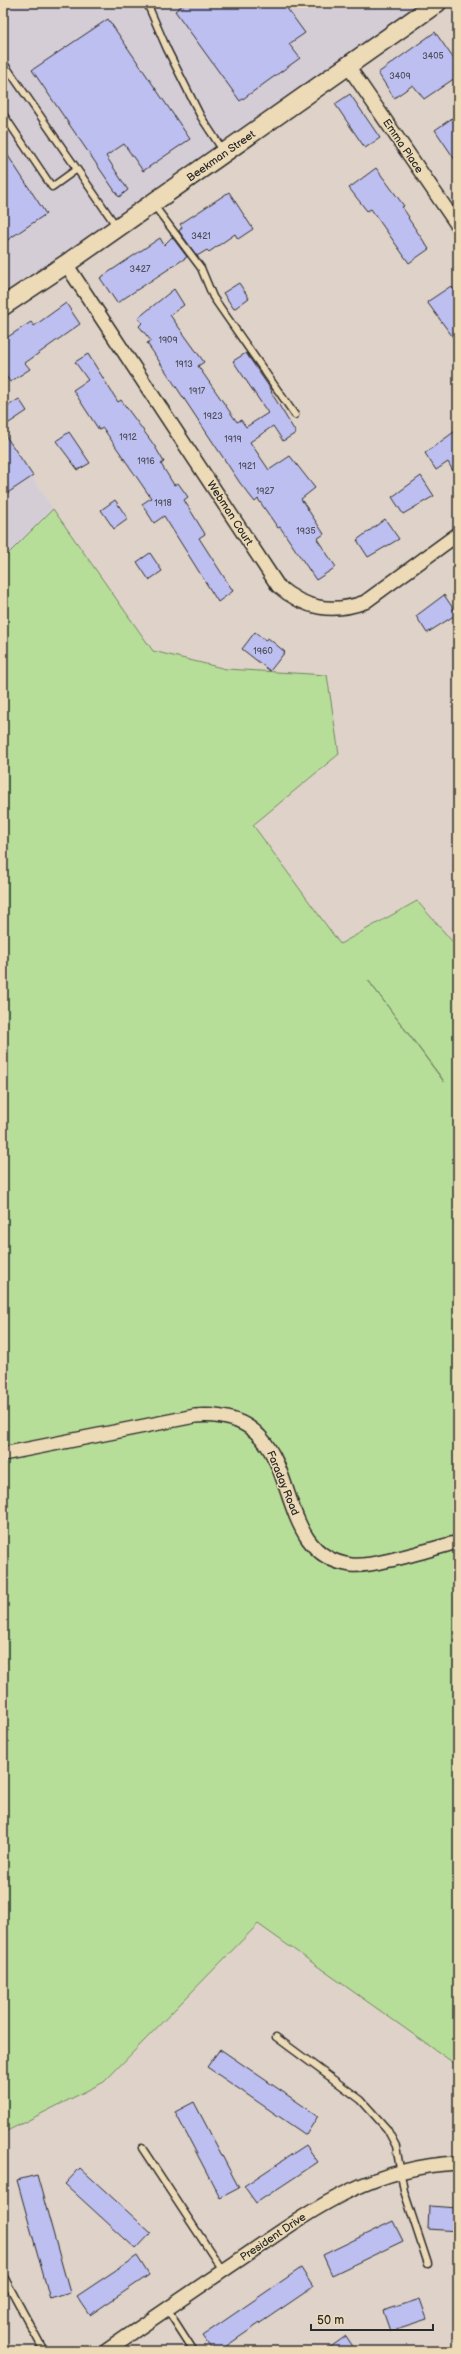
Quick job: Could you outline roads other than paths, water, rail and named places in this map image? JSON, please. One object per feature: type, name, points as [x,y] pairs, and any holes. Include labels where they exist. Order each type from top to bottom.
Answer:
[{"type":"main road","name":"Beekman Street","points":[[3,306],[118,228],[437,3]]},
{"type":"street","name":"Emma Place","points":[[348,66],[458,226]]},
{"type":"street","name":"Webman Court","points":[[66,264],[278,586],[290,596],[319,608],[334,609],[357,605],[371,598],[458,534]]},
{"type":"street","name":"Faraday Road","points":[[3,1454],[196,1416],[211,1415],[226,1417],[254,1430],[265,1441],[274,1454],[302,1531],[311,1545],[323,1556],[337,1562],[353,1566],[369,1564],[458,1542]]},
{"type":"street","name":"President Drive","points":[[106,2351],[312,2210],[353,2188],[388,2174],[458,2163]]},
{"type":"lane","points":[[147,3],[167,49],[198,110],[225,153]]},
{"type":"lane","points":[[3,62],[118,228]]},
{"type":"lane","points":[[3,114],[52,186],[77,169]]},
{"type":"lane","points":[[152,204],[201,268],[213,297],[295,415]]},
{"type":"lane","points":[[276,2037],[368,2108],[387,2129],[393,2140],[401,2171],[404,2192],[428,2264]]},
{"type":"lane","points":[[142,2148],[223,2271]]},
{"type":"lane","points":[[3,2275],[44,2351]]},
{"type":"lane","points":[[167,2309],[194,2351]]}]
